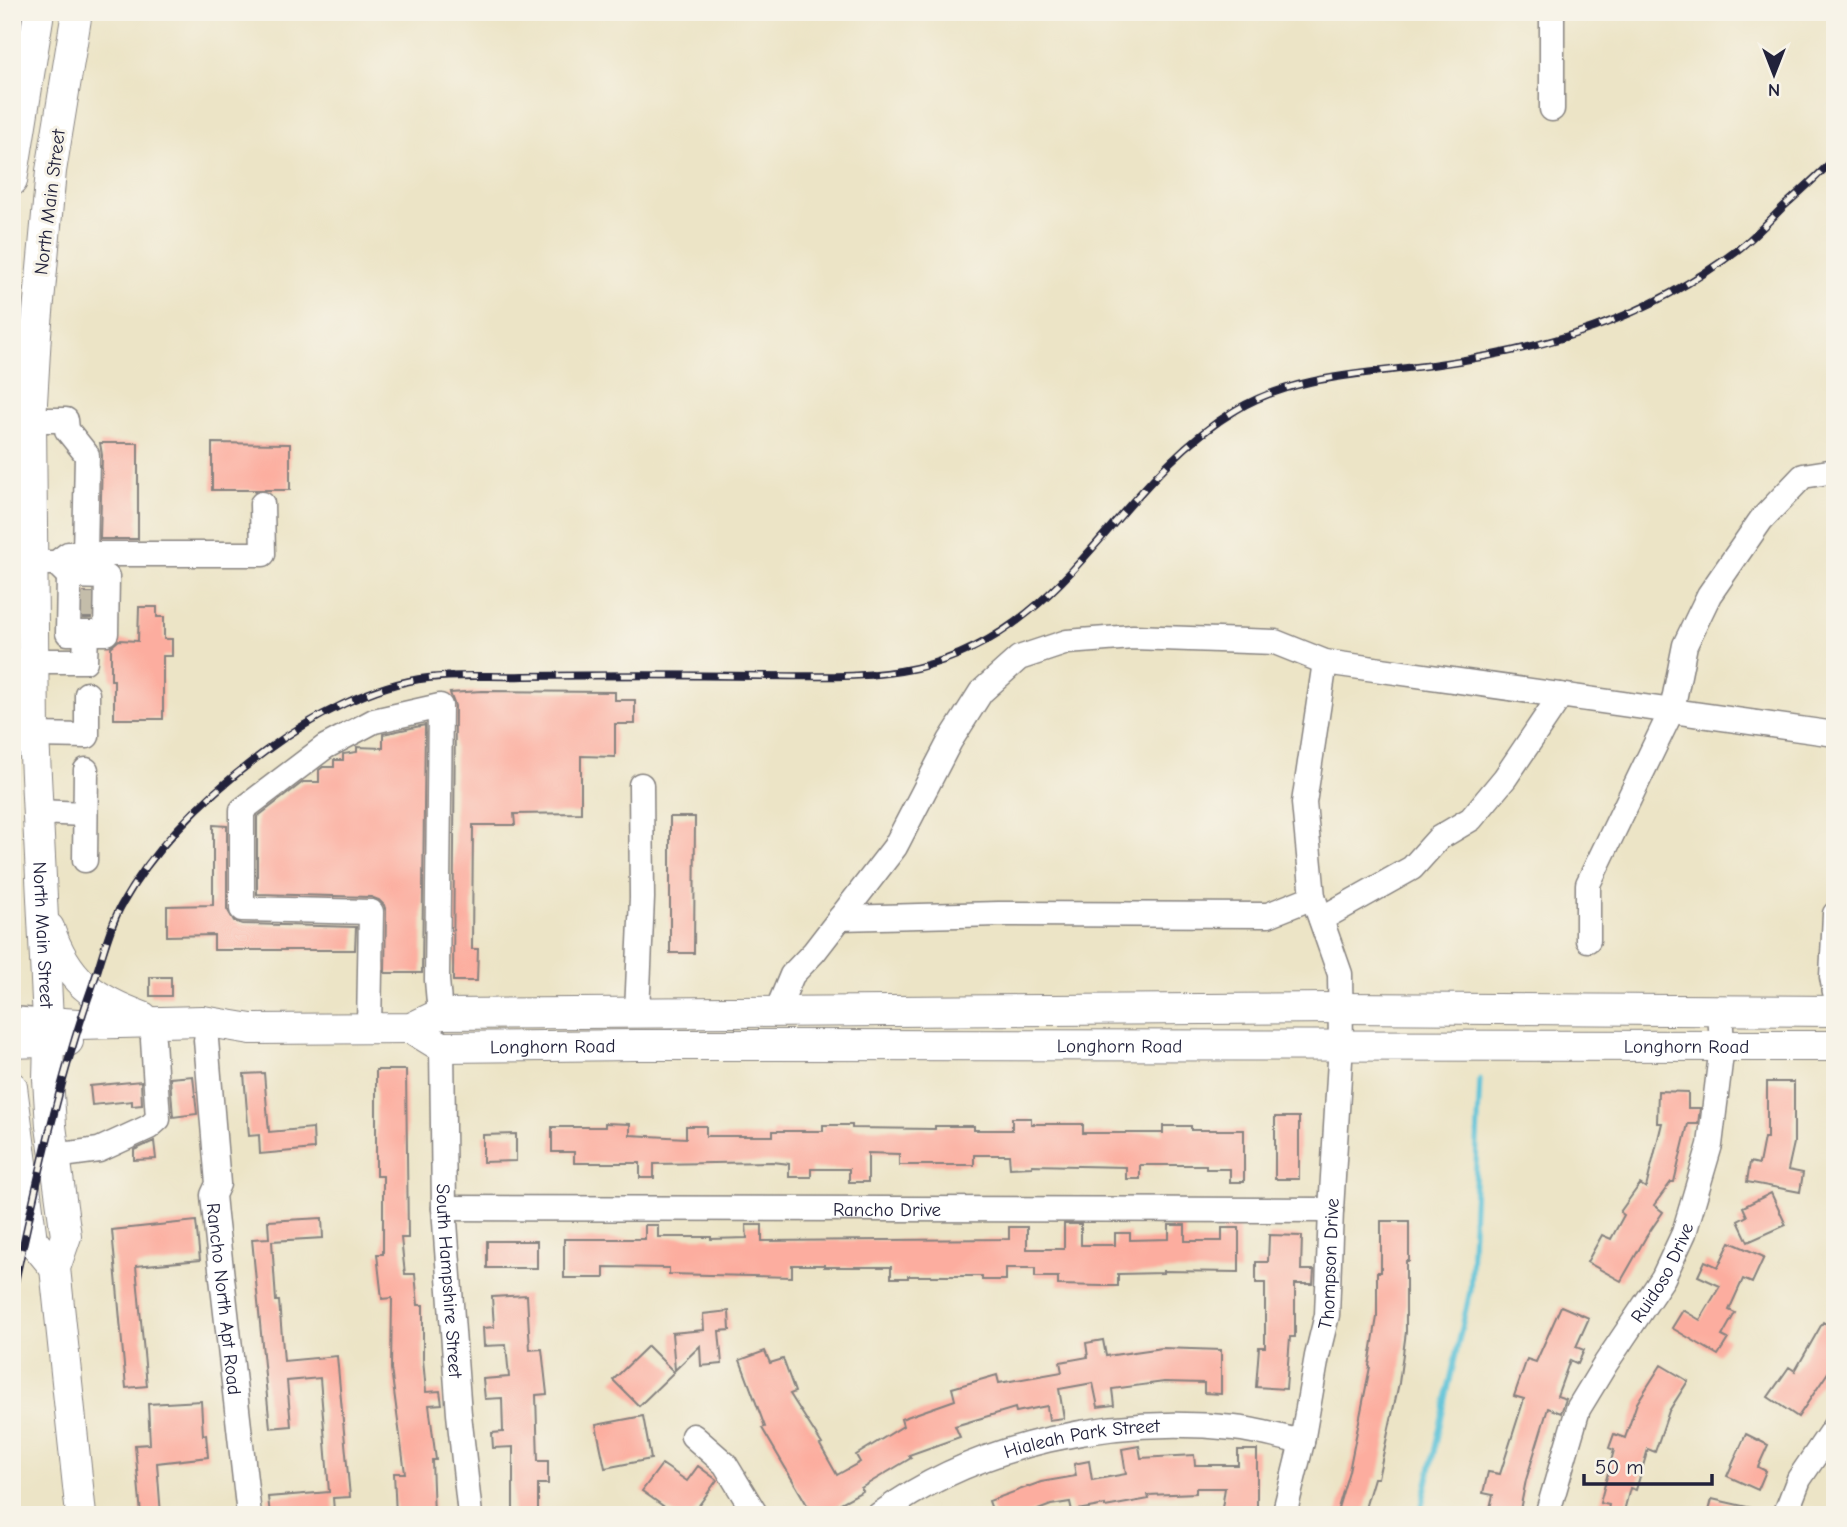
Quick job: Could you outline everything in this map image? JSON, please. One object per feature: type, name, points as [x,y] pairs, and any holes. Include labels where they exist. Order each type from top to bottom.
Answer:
[{"type":"main road","name":"North Main Street","points":[[12,181],[39,12]]},
{"type":"main road","name":"North Main Street","points":[[55,1268],[66,1236],[48,1079],[49,1031],[37,813],[32,604],[80,601],[31,420],[37,309],[51,171],[77,12]]},
{"type":"main road","points":[[41,906],[57,950],[78,981],[103,1001],[155,1031]]},
{"type":"main road","name":"Longhorn Road","points":[[155,1031],[203,1021],[251,1029],[411,1028],[440,1014],[1341,1008],[1835,1011]]},
{"type":"main road","points":[[637,1012],[637,1045]]},
{"type":"main road","name":"Longhorn Road","points":[[12,1043],[78,1024],[155,1031],[206,1040],[251,1029]]},
{"type":"main road","points":[[411,1028],[442,1047]]},
{"type":"main road","name":"Longhorn Road","points":[[442,1047],[1341,1044],[1835,1046]]},
{"type":"main road","points":[[12,1087],[32,1240],[55,1268],[81,1515]]},
{"type":"street","points":[[1552,12],[1552,108]]},
{"type":"street","points":[[31,420],[66,420],[67,430],[87,455],[85,554]]},
{"type":"street","points":[[1588,940],[1588,884],[1672,710],[1685,645],[1716,584],[1760,520],[1803,476],[1835,471]]},
{"type":"street","points":[[34,661],[85,661],[80,601],[68,554],[263,554],[262,504]]},
{"type":"street","points":[[32,604],[80,601]]},
{"type":"street","points":[[777,1011],[792,975],[895,847],[950,741],[981,692],[1019,657],[1066,642],[1133,637],[1275,642],[1325,662],[1835,734]]},
{"type":"street","name":"Thompson Drive","points":[[1284,1515],[1302,1442],[1327,1315],[1341,1044],[1340,974],[1317,908],[1304,803],[1325,662]]},
{"type":"street","points":[[34,735],[87,736],[87,694]]},
{"type":"street","points":[[840,918],[999,914],[1268,915],[1317,908],[1412,868],[1439,838],[1471,819],[1505,778],[1561,695]]},
{"type":"street","points":[[369,1028],[371,912],[242,909],[242,810],[325,747],[374,722],[440,706],[437,980],[440,1014]]},
{"type":"street","points":[[85,860],[86,770]]},
{"type":"street","points":[[637,1012],[642,898],[641,785]]},
{"type":"street","points":[[37,813],[85,814]]},
{"type":"street","points":[[1835,914],[1832,977],[1835,992]]},
{"type":"street","name":"Ruidoso Drive","points":[[1547,1515],[1578,1409],[1663,1278],[1684,1233],[1710,1145],[1722,1046],[1720,1010]]},
{"type":"street","points":[[12,1019],[49,1031]]},
{"type":"street","points":[[55,1156],[99,1150],[149,1127],[158,1119],[155,1031]]},
{"type":"street","name":"Rancho North Apt Road","points":[[206,1040],[218,1184],[213,1195],[249,1515]]},
{"type":"street","name":"South Hampshire Street","points":[[442,1047],[444,1209],[470,1515]]},
{"type":"street","name":"Rancho Drive","points":[[444,1209],[1331,1210]]},
{"type":"street","name":"Hialeah Park Street","points":[[879,1515],[930,1483],[969,1464],[1022,1447],[1074,1435],[1181,1424],[1236,1428],[1302,1442]]},
{"type":"street","points":[[1786,1515],[1799,1479],[1835,1426]]},
{"type":"street","points":[[692,1436],[725,1464],[756,1515]]},
{"type":"building","points":[[100,443],[138,443],[138,539],[100,539]]},
{"type":"building","points":[[212,443],[290,444],[290,490],[212,490]]},
{"type":"building","points":[[84,593],[92,593],[91,618],[83,618]]},
{"type":"building","points":[[139,607],[157,607],[157,617],[164,617],[164,639],[172,639],[172,656],[163,656],[163,719],[114,719],[111,647],[119,640],[138,641]]},
{"type":"building","points":[[615,692],[615,700],[635,700],[635,724],[615,724],[615,757],[581,756],[581,813],[514,814],[515,825],[473,825],[472,949],[478,949],[477,981],[453,981],[455,706],[450,693]]},
{"type":"building","points":[[425,725],[422,973],[385,973],[386,912],[379,900],[371,897],[257,894],[257,817],[303,782],[319,782],[319,770],[323,767],[334,767],[334,760],[343,760],[343,754],[357,752],[357,747],[383,748],[383,734]]},
{"type":"building","points":[[670,817],[695,817],[694,953],[670,953]]},
{"type":"building","points":[[213,825],[227,826],[227,909],[234,921],[242,924],[356,927],[355,950],[214,950],[214,935],[167,936],[167,906],[213,905]]},
{"type":"building","points":[[150,977],[171,977],[171,996],[150,996]]},
{"type":"building","points":[[376,1070],[406,1070],[408,1238],[401,1238],[405,1274],[415,1274],[418,1305],[423,1305],[426,1392],[440,1391],[442,1404],[429,1405],[436,1460],[432,1460],[434,1515],[396,1515],[394,1473],[405,1473],[391,1369],[392,1298],[382,1299],[377,1254],[383,1254],[383,1176],[376,1176]]},
{"type":"building","points":[[264,1073],[269,1132],[313,1128],[314,1149],[260,1154],[259,1135],[249,1136],[244,1074]]},
{"type":"building","points":[[193,1076],[197,1114],[173,1117],[170,1078]]},
{"type":"building","points":[[141,1081],[142,1105],[132,1106],[132,1101],[92,1105],[90,1086]]},
{"type":"building","points":[[1767,1082],[1794,1082],[1794,1143],[1788,1170],[1803,1173],[1800,1192],[1747,1182],[1750,1162],[1759,1164],[1764,1138],[1767,1138]]},
{"type":"building","points":[[1658,1091],[1688,1092],[1688,1108],[1700,1108],[1698,1124],[1688,1124],[1674,1182],[1671,1182],[1654,1205],[1663,1212],[1621,1281],[1587,1262],[1602,1235],[1611,1239],[1624,1215],[1620,1212],[1640,1184],[1646,1188],[1662,1123],[1657,1123]]},
{"type":"building","points":[[1275,1117],[1299,1117],[1299,1179],[1275,1179]]},
{"type":"building","points":[[1012,1118],[1031,1118],[1031,1124],[1083,1124],[1083,1133],[1163,1133],[1163,1126],[1191,1126],[1191,1130],[1244,1130],[1244,1182],[1230,1182],[1230,1169],[1206,1169],[1206,1165],[1140,1165],[1140,1179],[1126,1179],[1126,1167],[1032,1165],[1010,1168],[1009,1155],[974,1155],[974,1165],[899,1165],[899,1154],[868,1153],[868,1182],[849,1182],[849,1169],[811,1169],[811,1177],[789,1177],[789,1164],[773,1162],[654,1164],[654,1178],[640,1178],[640,1163],[574,1163],[574,1152],[552,1152],[552,1127],[605,1127],[605,1123],[630,1124],[630,1135],[686,1138],[686,1126],[706,1126],[706,1136],[773,1136],[773,1131],[823,1131],[823,1125],[935,1129],[935,1126],[974,1126],[974,1130],[1012,1130]]},
{"type":"building","points":[[516,1134],[516,1161],[483,1162],[483,1135]]},
{"type":"building","points":[[154,1141],[156,1159],[134,1160],[134,1150]]},
{"type":"building","points":[[1771,1193],[1786,1225],[1748,1242],[1738,1221],[1747,1216],[1743,1207]]},
{"type":"building","points":[[322,1218],[323,1238],[272,1241],[276,1301],[279,1301],[284,1361],[337,1356],[350,1497],[333,1498],[334,1511],[270,1515],[268,1497],[329,1492],[320,1378],[287,1381],[291,1426],[270,1428],[252,1239],[269,1238],[268,1221]]},
{"type":"building","points":[[196,1221],[200,1260],[136,1266],[147,1386],[126,1388],[112,1230]]},
{"type":"building","points":[[1381,1221],[1409,1221],[1406,1332],[1399,1383],[1378,1478],[1374,1478],[1363,1515],[1336,1515],[1349,1471],[1370,1367],[1377,1317],[1377,1272],[1381,1272]]},
{"type":"building","points":[[1064,1224],[1081,1224],[1081,1245],[1115,1245],[1115,1233],[1130,1233],[1130,1240],[1169,1239],[1169,1225],[1185,1225],[1185,1241],[1222,1241],[1222,1228],[1239,1228],[1239,1272],[1163,1271],[1118,1274],[1118,1286],[1058,1285],[1058,1277],[1035,1277],[1035,1268],[1006,1268],[1006,1280],[982,1280],[982,1276],[891,1278],[891,1267],[824,1265],[792,1265],[792,1277],[669,1274],[669,1268],[604,1267],[604,1278],[564,1278],[564,1239],[645,1239],[645,1225],[658,1225],[658,1237],[711,1239],[747,1238],[746,1225],[762,1225],[762,1241],[1009,1239],[1009,1227],[1027,1227],[1027,1249],[1064,1249]]},
{"type":"building","points":[[1269,1235],[1302,1236],[1301,1270],[1314,1270],[1313,1284],[1295,1284],[1295,1337],[1290,1337],[1286,1389],[1256,1387],[1259,1347],[1265,1347],[1265,1283],[1256,1283],[1256,1262],[1268,1262]]},
{"type":"building","points":[[487,1241],[537,1241],[537,1268],[487,1268]]},
{"type":"building","points":[[1730,1242],[1764,1257],[1752,1283],[1743,1279],[1729,1310],[1735,1313],[1722,1336],[1728,1339],[1718,1355],[1672,1328],[1683,1310],[1700,1320],[1720,1286],[1698,1276],[1705,1261],[1718,1267]]},
{"type":"building","points":[[527,1295],[530,1350],[542,1349],[547,1394],[536,1395],[538,1461],[548,1461],[548,1484],[538,1484],[538,1515],[513,1515],[513,1447],[493,1448],[492,1433],[503,1432],[502,1398],[485,1399],[483,1379],[509,1377],[506,1345],[484,1346],[483,1328],[494,1327],[492,1297]]},
{"type":"building","points":[[1561,1306],[1589,1318],[1576,1347],[1584,1350],[1578,1364],[1570,1360],[1557,1396],[1566,1399],[1561,1413],[1548,1408],[1526,1480],[1519,1515],[1489,1512],[1493,1495],[1483,1493],[1488,1472],[1500,1474],[1524,1399],[1514,1396],[1527,1359],[1536,1362]]},
{"type":"building","points":[[729,1311],[730,1330],[719,1331],[722,1364],[701,1366],[700,1346],[675,1370],[672,1333],[704,1330],[703,1314]]},
{"type":"building","points":[[1823,1322],[1835,1329],[1835,1362],[1798,1417],[1768,1397],[1789,1367],[1795,1371]]},
{"type":"building","points":[[1103,1340],[1106,1356],[1162,1348],[1221,1350],[1221,1394],[1204,1393],[1204,1383],[1164,1382],[1112,1389],[1114,1405],[1098,1407],[1093,1383],[1059,1389],[1064,1418],[1049,1420],[1047,1406],[1016,1412],[1015,1408],[955,1426],[960,1437],[909,1455],[911,1458],[861,1488],[863,1491],[819,1515],[813,1515],[762,1428],[765,1427],[740,1360],[765,1351],[770,1363],[783,1359],[795,1392],[790,1394],[822,1444],[820,1445],[837,1475],[860,1462],[856,1455],[903,1426],[901,1419],[955,1400],[952,1388],[997,1375],[999,1383],[1062,1372],[1060,1362],[1088,1357],[1086,1343]]},
{"type":"building","points":[[648,1346],[674,1372],[639,1406],[613,1380]]},
{"type":"building","points":[[1661,1365],[1688,1381],[1669,1411],[1655,1452],[1648,1449],[1636,1490],[1630,1488],[1623,1515],[1607,1515],[1609,1505],[1600,1503],[1614,1450],[1609,1448],[1614,1434],[1625,1438],[1637,1403]]},
{"type":"building","points":[[201,1401],[203,1435],[206,1434],[208,1457],[157,1463],[161,1515],[141,1515],[135,1445],[150,1444],[148,1404]]},
{"type":"building","points":[[643,1416],[651,1459],[605,1468],[596,1425]]},
{"type":"building","points":[[1746,1434],[1768,1445],[1758,1467],[1766,1471],[1758,1490],[1727,1476]]},
{"type":"building","points":[[1139,1446],[1141,1458],[1194,1455],[1195,1465],[1238,1465],[1238,1450],[1257,1450],[1257,1515],[1221,1515],[1225,1488],[1196,1488],[1196,1493],[1148,1495],[1149,1499],[1105,1507],[1072,1511],[1070,1502],[1051,1505],[1025,1515],[994,1515],[989,1501],[1041,1482],[1076,1476],[1074,1464],[1089,1461],[1092,1480],[1126,1474],[1122,1449]]},
{"type":"building","points":[[662,1464],[687,1481],[698,1466],[717,1480],[692,1515],[676,1515],[642,1491]]},
{"type":"building","points":[[1712,1499],[1756,1509],[1755,1515],[1708,1515]]},
{"type":"waterway","points":[[1420,1515],[1470,1291],[1480,1079]]},
{"type":"tunnel","points":[[75,605],[94,605]]},
{"type":"railway","points":[[12,1296],[68,1061],[116,915],[150,861],[185,820],[246,766],[303,726],[364,695],[428,678],[859,675],[916,668],[969,650],[1014,623],[1052,590],[1088,554],[1156,477],[1193,441],[1236,410],[1258,398],[1306,383],[1474,358],[1515,350],[1594,328],[1668,294],[1740,248],[1835,158]]}]
